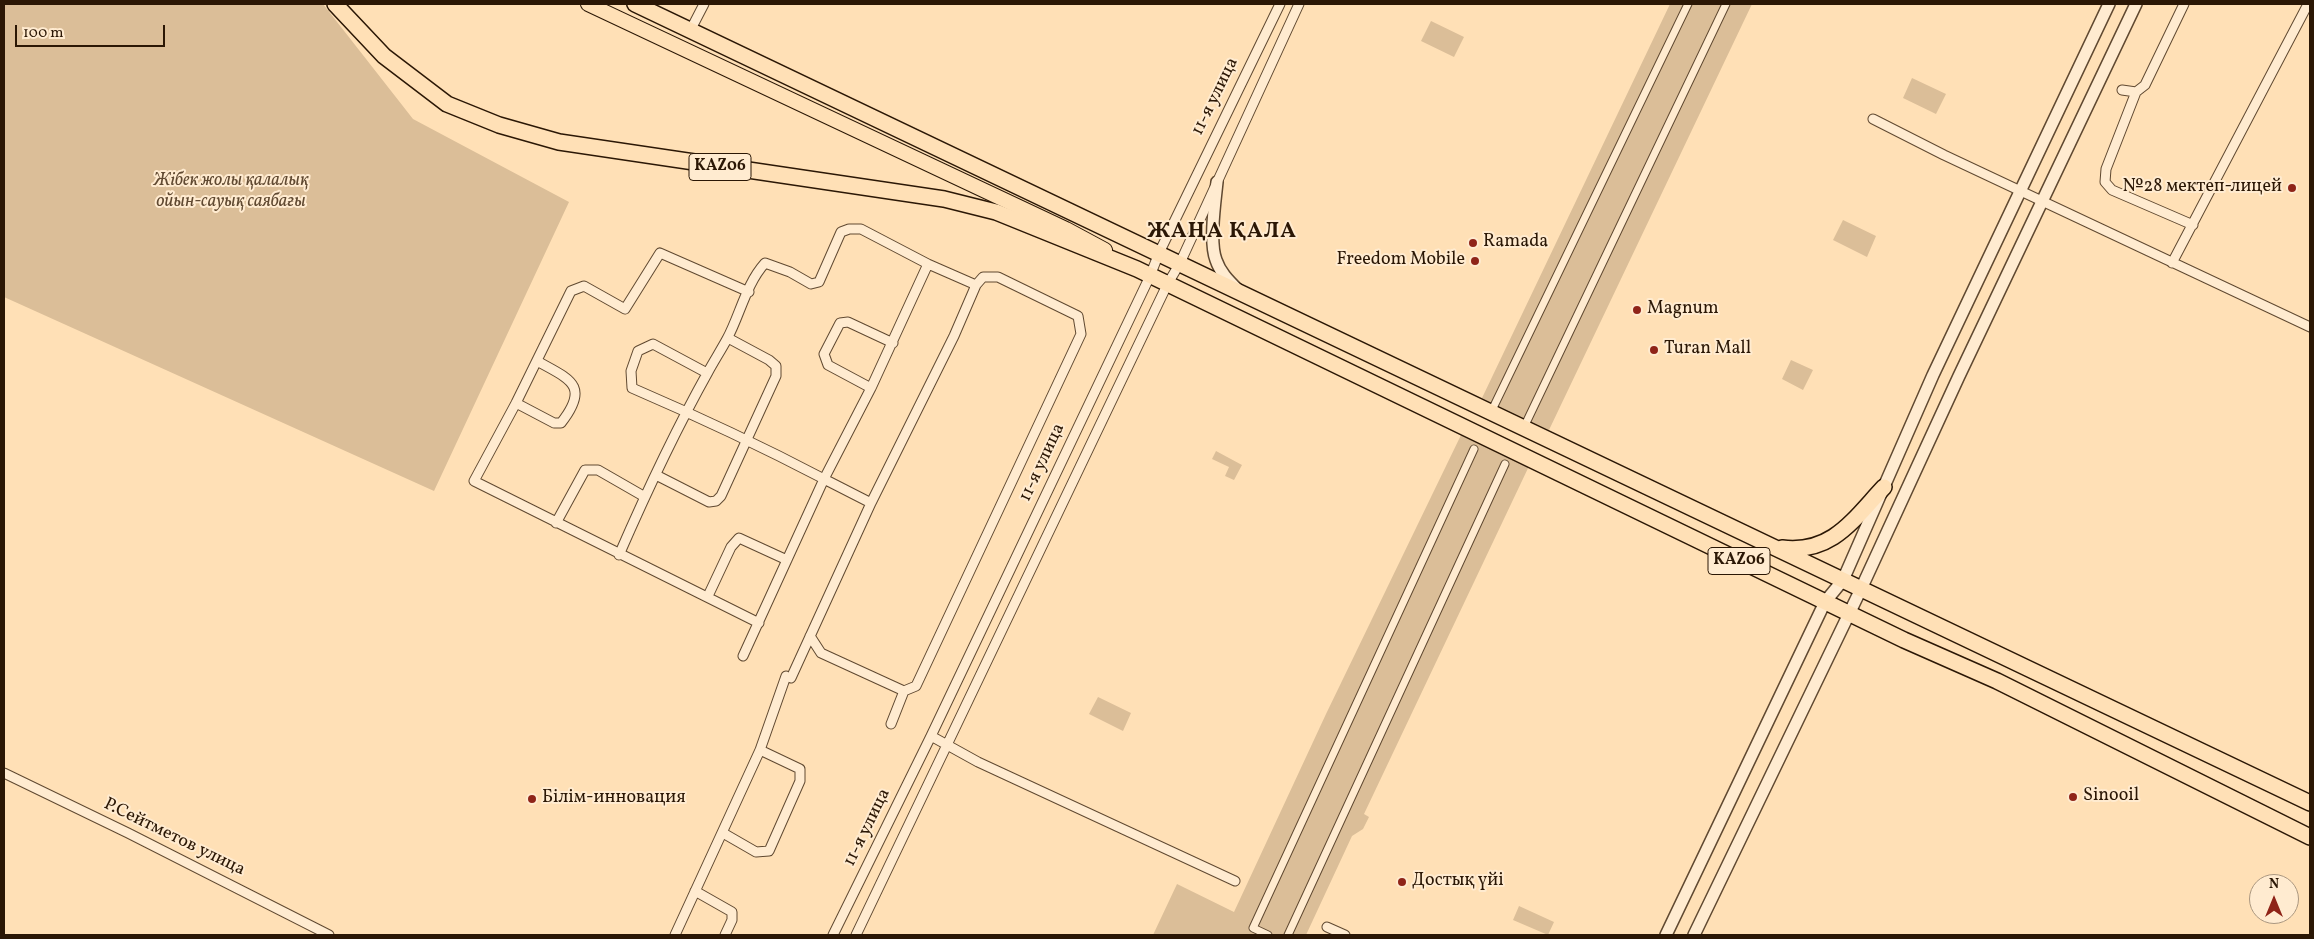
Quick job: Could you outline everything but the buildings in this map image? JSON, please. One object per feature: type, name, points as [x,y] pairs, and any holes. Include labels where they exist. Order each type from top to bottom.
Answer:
[{"type":"highway","name":"KАZ06","points":[[335,4],[384,56],[447,104],[499,125],[568,144],[944,199],[996,212],[1143,272],[1849,614],[1997,681],[2310,837]]},
{"type":"highway","name":"KАZ06","points":[[635,4],[1180,263],[1415,378],[2310,803]]},
{"type":"highway","points":[[1770,546],[1797,550],[1819,545],[1836,536],[1884,486]]},
{"type":"main road","name":"KАZ06","points":[[588,4],[1066,230],[1119,257],[1143,272]]},
{"type":"street","points":[[690,30],[704,4]]},
{"type":"street","name":"11-я улица","points":[[833,935],[931,736],[1143,272],[1159,253],[1280,4]]},
{"type":"street","name":"11-я улица","points":[[856,935],[1167,285],[1180,263],[1299,4]]},
{"type":"street","points":[[1493,408],[1688,4]]},
{"type":"street","points":[[1526,423],[1726,4]]},
{"type":"street","points":[[1666,935],[1825,602],[1843,580],[1929,383],[2109,4]]},
{"type":"street","points":[[1694,935],[1861,589],[1958,376],[2136,4]]},
{"type":"street","points":[[2184,4],[2145,85],[2136,92],[2106,169],[2106,182],[2112,190],[2193,226]]},
{"type":"street","points":[[2172,263],[2308,4]]},
{"type":"street","points":[[2122,90],[2136,92]]},
{"type":"street","points":[[1873,119],[2020,191],[2310,327]]},
{"type":"street","points":[[1217,182],[1213,229],[1215,259],[1224,276],[1242,293]]},
{"type":"street","points":[[619,555],[645,496],[707,373],[728,338],[748,292],[764,263],[790,272],[811,284],[819,282],[841,232],[848,229],[861,229],[928,264],[976,285]]},
{"type":"street","points":[[748,292],[660,253],[625,308],[584,286],[571,291],[516,403],[474,481],[619,555],[708,596],[759,623]]},
{"type":"street","points":[[743,656],[824,479],[871,388],[928,264]]},
{"type":"street","points":[[675,935],[724,832],[789,677],[810,636],[871,503],[954,336],[976,285],[983,277],[998,277],[1078,316],[1081,334],[916,686],[904,691],[891,724]]},
{"type":"street","points":[[871,388],[828,366],[824,354],[840,322],[848,322],[892,342]]},
{"type":"street","points":[[656,475],[709,502],[716,501],[721,496],[776,376],[776,366],[769,360],[728,338]]},
{"type":"street","points":[[707,373],[653,344],[638,351],[631,371],[632,388],[746,438],[871,503]]},
{"type":"street","points":[[516,403],[554,423],[561,423],[577,395],[575,387],[569,379],[537,361]]},
{"type":"street","points":[[1268,935],[1253,928],[1474,449]]},
{"type":"street","points":[[1288,935],[1505,464]]},
{"type":"street","points":[[556,523],[585,470],[598,470],[645,496]]},
{"type":"street","points":[[708,596],[731,547],[739,538],[787,560]]},
{"type":"street","points":[[810,636],[821,653],[904,691]]},
{"type":"street","points":[[931,736],[994,769],[1235,881]]},
{"type":"street","points":[[724,832],[756,852],[769,851],[800,781],[800,769],[760,750]]},
{"type":"street","name":"Р.Сейтметов улица","points":[[4,773],[329,935]]},
{"type":"street","points":[[695,891],[732,912],[732,920],[725,935]]},
{"type":"street","points":[[1327,927],[1345,935]]},
{"type":"green space","name":"Жібек жолы қалалық ойын-сауық саябағы","points":[[4,4],[323,4],[413,119],[569,202],[434,491],[4,297]]},
{"type":"green space","points":[[1670,4],[1752,4],[1549,430],[1482,398]]},
{"type":"green space","points":[[1431,21],[1464,37],[1454,57],[1421,41]]},
{"type":"green space","points":[[1912,78],[1946,94],[1936,114],[1903,98]]},
{"type":"green space","points":[[1843,220],[1876,236],[1867,257],[1833,240]]},
{"type":"green space","points":[[1791,360],[1813,370],[1803,390],[1782,379]]},
{"type":"green space","points":[[1461,435],[1530,464],[1364,814],[1369,817],[1363,829],[1352,836],[1306,935],[1153,935],[1177,884],[1234,912],[1326,714]]},
{"type":"green space","points":[[1216,451],[1242,465],[1234,480],[1225,476],[1229,467],[1212,459]]},
{"type":"green space","points":[[1098,697],[1131,713],[1123,731],[1089,714]]},
{"type":"green space","points":[[1519,906],[1554,922],[1548,935],[1513,920]]},
{"type":"place","name":"№28 мектеп-лицей","points":[[2292,188]]},
{"type":"place","name":"Ramada","points":[[1473,243]]},
{"type":"place","name":"Freedom Mobile","points":[[1475,261]]},
{"type":"place","name":"Magnum","points":[[1637,310]]},
{"type":"place","name":"Turan Mall","points":[[1654,350]]},
{"type":"place","name":"Sinooil","points":[[2073,797]]},
{"type":"place","name":"Білім-инновация","points":[[532,799]]},
{"type":"place","name":"Достық үйі","points":[[1402,882]]},
{"type":"district","name":"ЖАҢА ҚАЛА","points":[[1222,233]]}]
